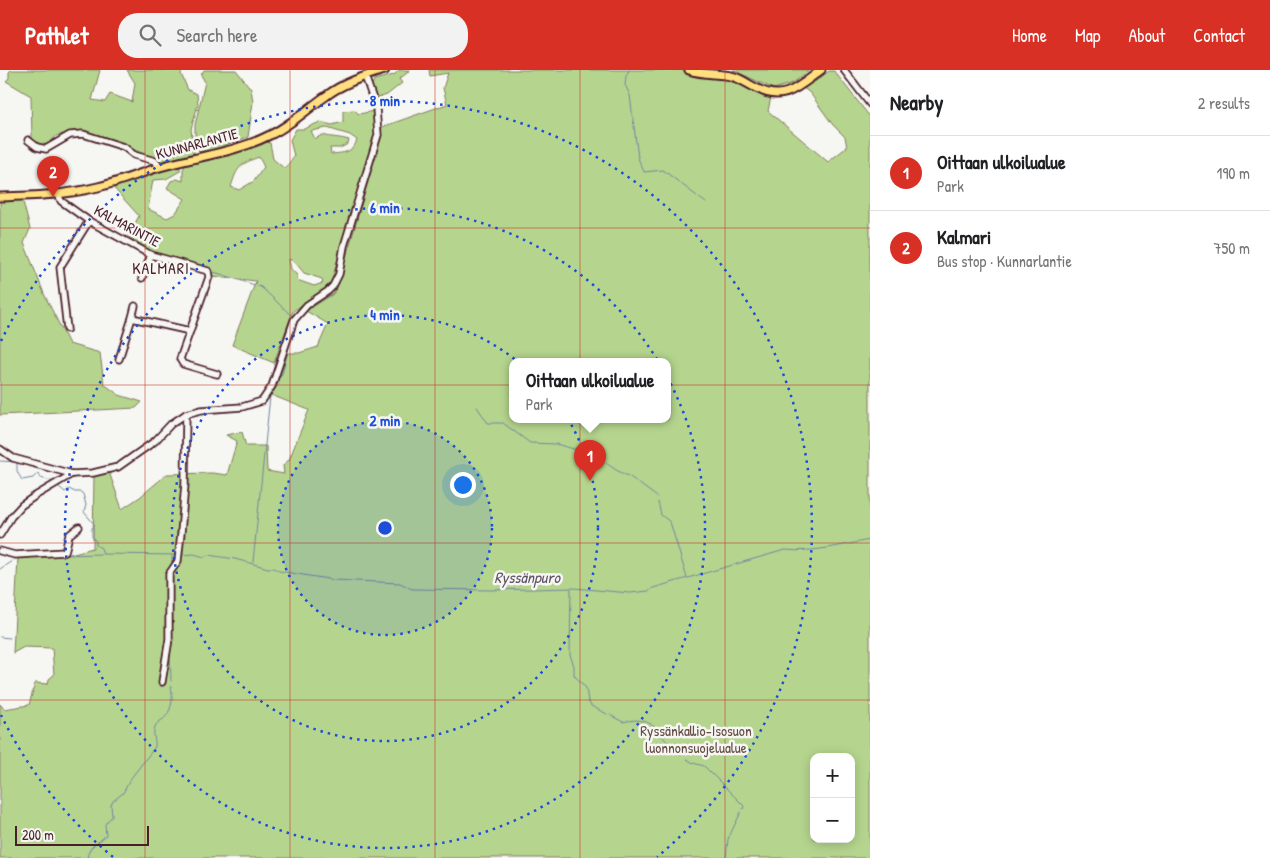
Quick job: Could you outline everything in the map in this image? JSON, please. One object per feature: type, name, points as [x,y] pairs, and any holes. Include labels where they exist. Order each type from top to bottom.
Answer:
[{"type":"main road","name":"KUNNARLANTIE","points":[[0,196],[58,194],[98,187],[160,167],[225,153],[259,140],[298,119],[331,92],[347,83],[385,70]]},
{"type":"main road","points":[[690,70],[701,74],[732,76],[765,92],[779,94],[787,93],[796,88],[820,70]]},
{"type":"street","points":[[844,70],[870,104]]},
{"type":"street","points":[[0,449],[13,458],[72,474],[93,473],[118,467],[149,446],[171,424],[186,414],[201,410],[242,407],[262,401],[272,386],[294,320],[307,305],[328,291],[336,281],[344,246],[378,135],[376,108],[365,76]]},
{"type":"street","points":[[28,140],[37,147],[46,149],[70,135],[83,134],[124,147],[134,155],[155,161],[160,167]]},
{"type":"street","name":"KALMARINTIE","points":[[58,194],[61,201],[89,220],[151,255],[208,271],[209,277],[180,359],[182,364],[217,374]]},
{"type":"street","points":[[67,329],[60,267],[89,220]]},
{"type":"street","points":[[142,278],[151,255]]},
{"type":"street","points":[[119,359],[135,306]]},
{"type":"street","points":[[132,318],[190,331]]},
{"type":"street","points":[[162,682],[169,640],[169,574],[178,561],[181,533],[186,414]]},
{"type":"street","points":[[0,535],[11,517],[22,505],[72,474]]},
{"type":"street","points":[[0,551],[15,555],[65,552],[68,547],[69,535],[79,527]]},
{"type":"green space","points":[[11,70],[100,70],[92,100],[105,102],[110,94],[132,102],[135,83],[127,70],[182,70],[181,74],[188,90],[197,94],[198,104],[191,129],[194,153],[161,162],[111,139],[77,130],[56,136],[47,146],[37,144],[32,138],[31,96],[6,81]]},
{"type":"green space","points":[[204,70],[236,70],[251,89],[253,102],[248,137],[214,149],[199,152],[195,139],[195,125],[205,82],[201,75]]},
{"type":"green space","points":[[399,70],[411,70],[399,79],[402,83],[387,95],[374,99],[372,85],[374,80],[394,75]]},
{"type":"green space","name":"Ryssänkallio-Isosuon luonnonsuojelualue","points":[[429,70],[682,70],[701,76],[726,79],[771,97],[768,111],[828,162],[847,147],[845,137],[833,125],[810,93],[802,87],[810,82],[812,84],[829,71],[834,71],[870,117],[870,858],[0,858],[0,704],[4,709],[29,705],[35,683],[48,684],[49,679],[54,675],[52,648],[24,647],[13,653],[18,558],[66,555],[93,548],[94,475],[109,472],[122,509],[140,497],[167,474],[212,473],[227,475],[237,441],[226,435],[242,432],[246,446],[266,446],[267,471],[284,474],[283,465],[289,460],[309,410],[271,395],[286,353],[299,353],[318,347],[328,324],[306,311],[333,294],[338,285],[379,144],[382,127],[447,104],[443,88],[448,73],[430,76]]},
{"type":"green space","points":[[733,70],[810,70],[793,83],[774,89]]},
{"type":"green space","points":[[354,110],[359,114],[374,111],[376,133],[332,279],[328,287],[293,311],[274,363],[232,345],[256,281],[212,276],[207,269],[157,255],[128,236],[139,216],[111,185],[177,165],[180,167],[180,171],[166,179],[153,180],[148,209],[167,218],[175,214],[185,199],[167,188],[171,181],[177,179],[183,181],[183,169],[187,163],[234,152],[262,141],[270,143],[273,159],[285,169],[294,156],[290,140],[296,129],[304,129],[320,122],[332,125],[343,122],[343,111]],"holes":[[[327,128],[350,135],[357,140],[353,148],[347,152],[331,154],[330,148],[340,148],[348,144],[349,140],[322,135],[315,139],[311,131]],[[259,157],[264,167],[254,181],[239,190],[231,187],[240,167]],[[289,259],[295,262],[304,273],[322,279],[323,283],[314,286],[297,280],[297,275],[291,269]]]},
{"type":"green space","points":[[0,198],[22,198],[30,229],[24,243],[45,296],[69,344],[100,353],[104,384],[119,395],[142,402],[136,408],[0,415]]},
{"type":"waterway","points":[[629,70],[625,85],[630,95],[638,158],[644,172],[663,170],[706,203]]},
{"type":"waterway","points":[[211,271],[261,287],[293,317]]},
{"type":"waterway","points":[[253,562],[270,396],[278,385],[278,379],[282,374],[294,327]]},
{"type":"waterway","points":[[477,407],[488,423],[503,423],[530,443],[556,444],[595,455],[657,497]]},
{"type":"waterway","name":"Ryssänpuro","points":[[0,461],[17,462],[17,471],[22,480],[33,478],[38,473],[41,478],[54,482]]},
{"type":"waterway","name":"Ryssänpuro","points":[[58,486],[65,492],[69,489],[83,494],[86,505],[84,512],[95,525],[92,528],[92,537],[96,541],[96,545],[101,548],[103,554],[177,555]]},
{"type":"waterway","points":[[658,502],[661,515],[670,522],[687,578]]},
{"type":"waterway","name":"Ryssänpuro","points":[[182,555],[194,554],[204,557],[208,555],[235,559],[274,568],[279,571],[334,580],[400,583],[412,589],[574,588],[630,593],[649,591],[653,588],[785,550],[817,549],[870,540]]},
{"type":"waterway","points":[[64,555],[102,554]]},
{"type":"waterway","points":[[172,556],[172,564]]},
{"type":"waterway","points":[[0,569],[12,561]]},
{"type":"waterway","points":[[571,589],[570,655],[574,666],[574,675],[586,688],[588,701],[591,706],[607,714]]},
{"type":"waterway","points":[[172,611],[172,618]]},
{"type":"waterway","points":[[0,637],[10,638]]},
{"type":"waterway","points":[[170,651],[171,681]]},
{"type":"waterway","points":[[87,858],[92,847],[106,835],[105,824],[112,816],[111,805],[113,801],[123,793],[131,778],[155,747],[154,730],[170,709],[172,698],[171,686]]},
{"type":"waterway","points":[[610,715],[623,722],[635,720],[651,724],[673,749],[681,755]]},
{"type":"waterway","points":[[687,759],[704,766],[744,806],[743,809]]},
{"type":"waterway","points":[[726,858],[728,839],[741,812]]},
{"type":"place","name":"Kalmari","points":[[53,197]]},
{"type":"place","name":"Oittaan ulkoilualue","points":[[590,481]]},
{"type":"district","name":"KALMARI","points":[[161,268]]}]
